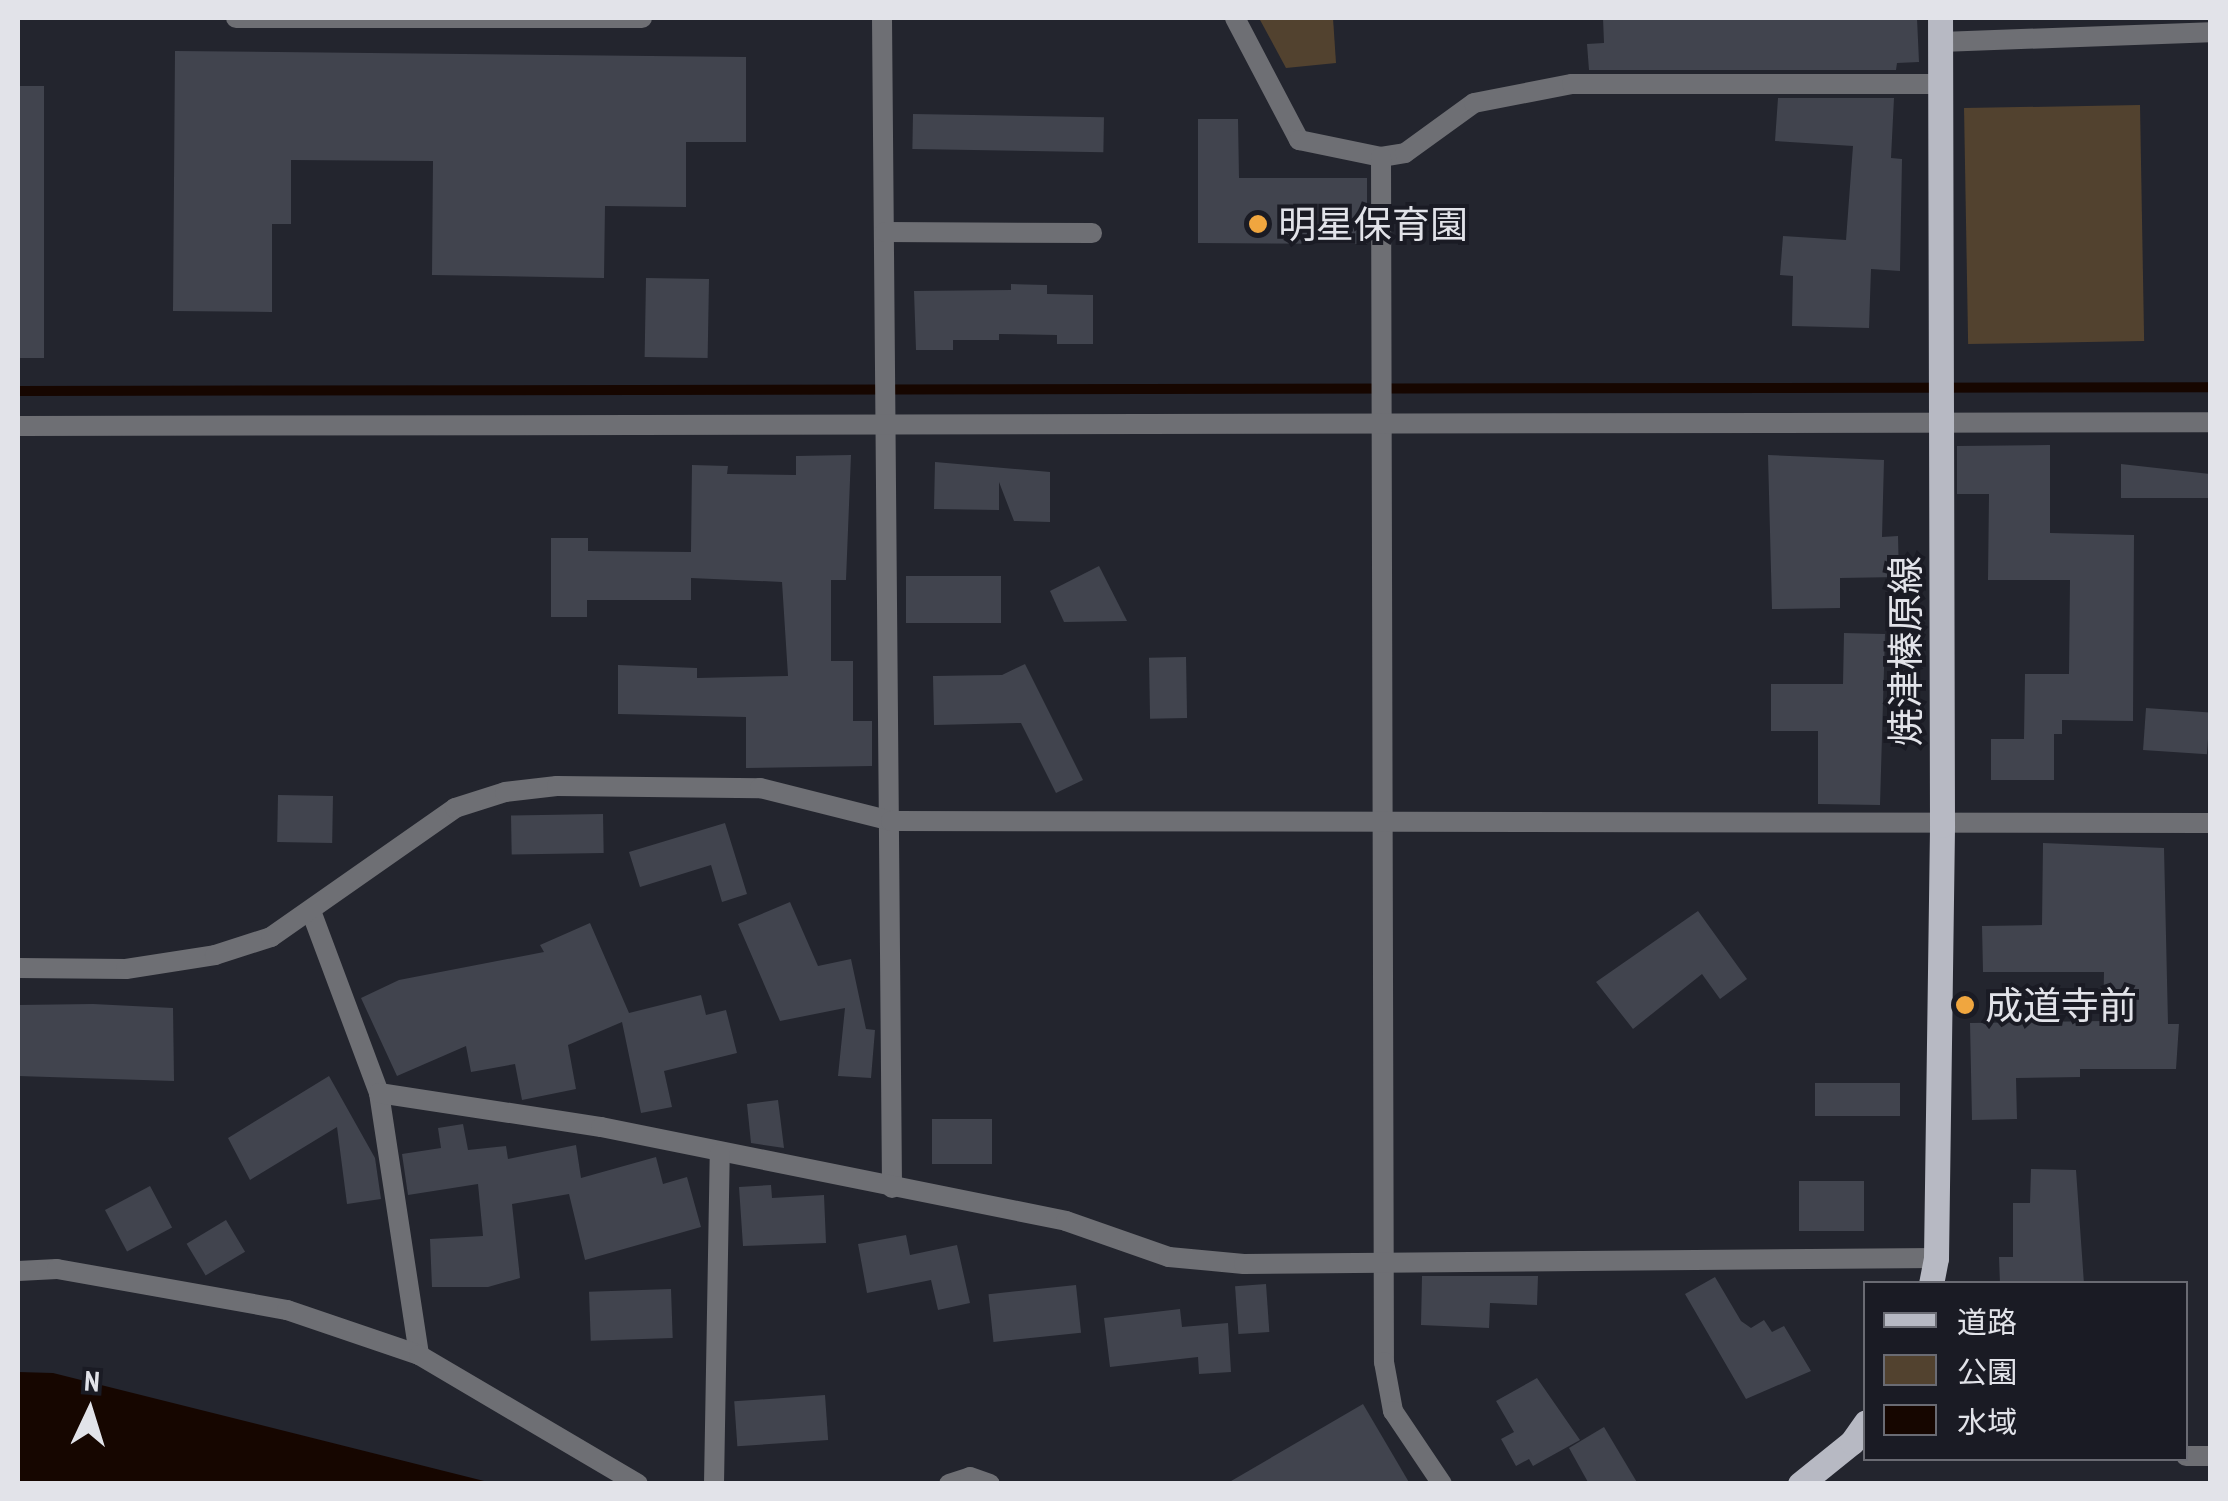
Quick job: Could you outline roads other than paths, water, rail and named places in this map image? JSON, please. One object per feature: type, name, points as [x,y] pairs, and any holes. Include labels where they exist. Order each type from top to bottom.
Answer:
[{"type":"main road","name":"焼津榛原線","points":[[1934,1271],[1942,825],[1940,30]]},
{"type":"main road","points":[[1800,1484],[1861,1436]]},
{"type":"street","points":[[236,18],[642,18]]},
{"type":"street","points":[[882,18],[892,1188]]},
{"type":"street","points":[[1235,18],[1299,140],[1381,157],[1405,153],[1474,102],[1572,84],[1940,84]]},
{"type":"street","points":[[1940,30],[2114,27],[2210,32]]},
{"type":"street","points":[[1381,157],[1384,1362],[1394,1411],[1442,1484]]},
{"type":"street","points":[[885,232],[1092,233]]},
{"type":"street","points":[[18,426],[888,428],[1383,422],[2210,422]]},
{"type":"street","points":[[18,968],[126,969],[215,955],[271,937],[455,808],[506,792],[760,788],[891,821],[2210,823]]},
{"type":"street","points":[[312,911],[378,1093],[419,1355]]},
{"type":"street","points":[[378,1093],[601,1127],[1066,1221],[1169,1258],[1934,1271]]},
{"type":"street","points":[[714,1484],[720,1154]]},
{"type":"street","points":[[18,1271],[56,1269],[287,1310],[419,1355],[638,1484]]},
{"type":"street","points":[[949,1484],[970,1477],[990,1484]]},
{"type":"water","points":[[18,1372],[53,1373],[492,1483],[18,1482]]},
{"type":"waterway","points":[[18,391],[2210,387]]},
{"type":"place","name":"明星保育園","points":[[1258,224]]},
{"type":"place","name":"成道寺前","points":[[1965,1005]]}]
